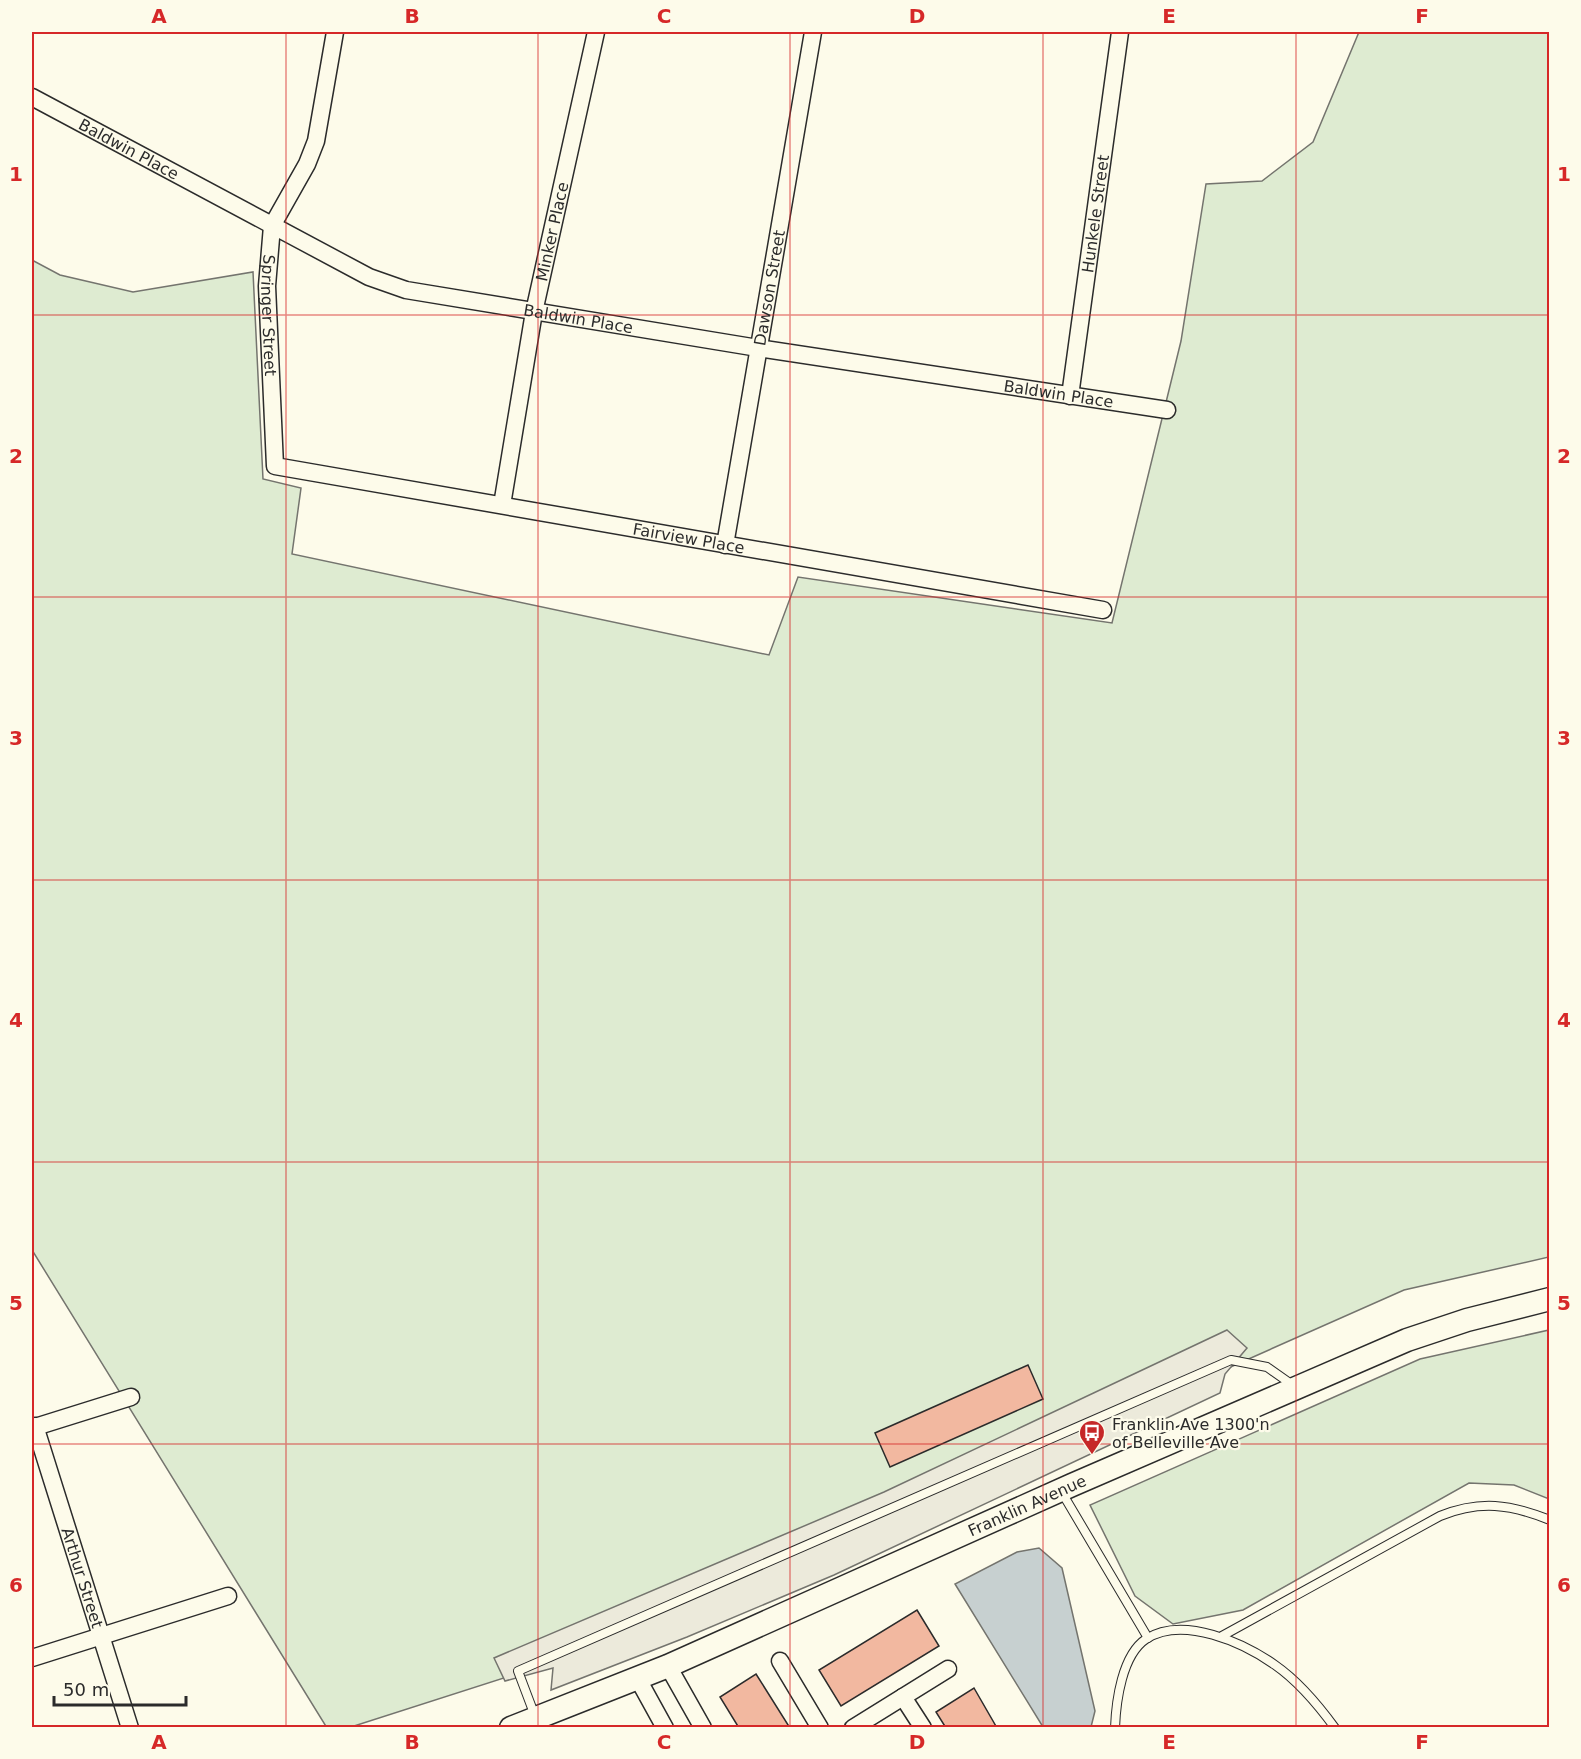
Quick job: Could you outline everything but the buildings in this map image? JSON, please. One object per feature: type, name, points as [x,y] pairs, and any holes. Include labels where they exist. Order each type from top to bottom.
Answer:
[{"type":"main road","name":"Franklin Avenue","points":[[512,1728],[668,1666],[1061,1490],[1407,1340],[1467,1320],[1550,1299]]},
{"type":"street","name":"Springer Street","points":[[275,466],[267,285],[272,226],[307,164],[316,141],[322,118],[335,32]]},
{"type":"street","name":"Minker Place","points":[[502,505],[534,312],[596,32]]},
{"type":"street","name":"Dawson Street","points":[[725,545],[813,32]]},
{"type":"street","name":"Hunkele Street","points":[[1070,396],[1120,32]]},
{"type":"street","name":"Baldwin Place","points":[[32,97],[272,226],[386,284],[406,290],[758,348],[1167,410]]},
{"type":"street","name":"Fairview Place","points":[[275,466],[1103,610]]},
{"type":"street","points":[[33,1427],[131,1398]]},
{"type":"street","name":"Arthur Street","points":[[33,1427],[130,1728]]},
{"type":"street","points":[[32,1658],[228,1596]]},
{"type":"street","points":[[780,1661],[820,1728]]},
{"type":"street","points":[[668,1666],[703,1728]]},
{"type":"street","points":[[853,1728],[948,1669]]},
{"type":"street","points":[[638,1679],[665,1728]]},
{"type":"street","points":[[903,1697],[922,1728]]},
{"type":"lane","points":[[536,1718],[518,1671],[1231,1360],[1267,1367],[1296,1388]]},
{"type":"lane","points":[[1061,1490],[1148,1638]]},
{"type":"lane","points":[[1222,1636],[1440,1516],[1462,1507],[1484,1504],[1512,1508],[1550,1520]]},
{"type":"lane","points":[[1115,1728],[1126,1671],[1132,1656],[1148,1638],[1165,1632],[1188,1631],[1222,1636],[1276,1665],[1335,1728]]},
{"type":"green space","points":[[1359,32],[1549,32],[1549,1257],[1404,1290],[597,1648],[351,1727],[327,1728],[32,1250],[32,260],[60,275],[133,292],[253,272],[263,479],[301,488],[292,554],[769,655],[798,577],[1112,623],[1181,341],[1206,184],[1262,181],[1313,142]]},
{"type":"green space","points":[[1549,1330],[1549,1499],[1514,1485],[1469,1483],[1243,1610],[1173,1624],[1135,1596],[1090,1505],[1420,1359]]},
{"type":"shaded area","points":[[1227,1330],[1247,1348],[1225,1374],[1220,1393],[834,1575],[687,1637],[551,1690],[553,1668],[505,1681],[494,1658],[884,1492]]},
{"type":"shaded area","points":[[1039,1548],[1062,1568],[1095,1711],[1091,1727],[1043,1727],[955,1584],[1017,1552]]},
{"type":"place","name":"Franklin Ave 1300'n of Belleville Ave","points":[[1092,1456]]}]
